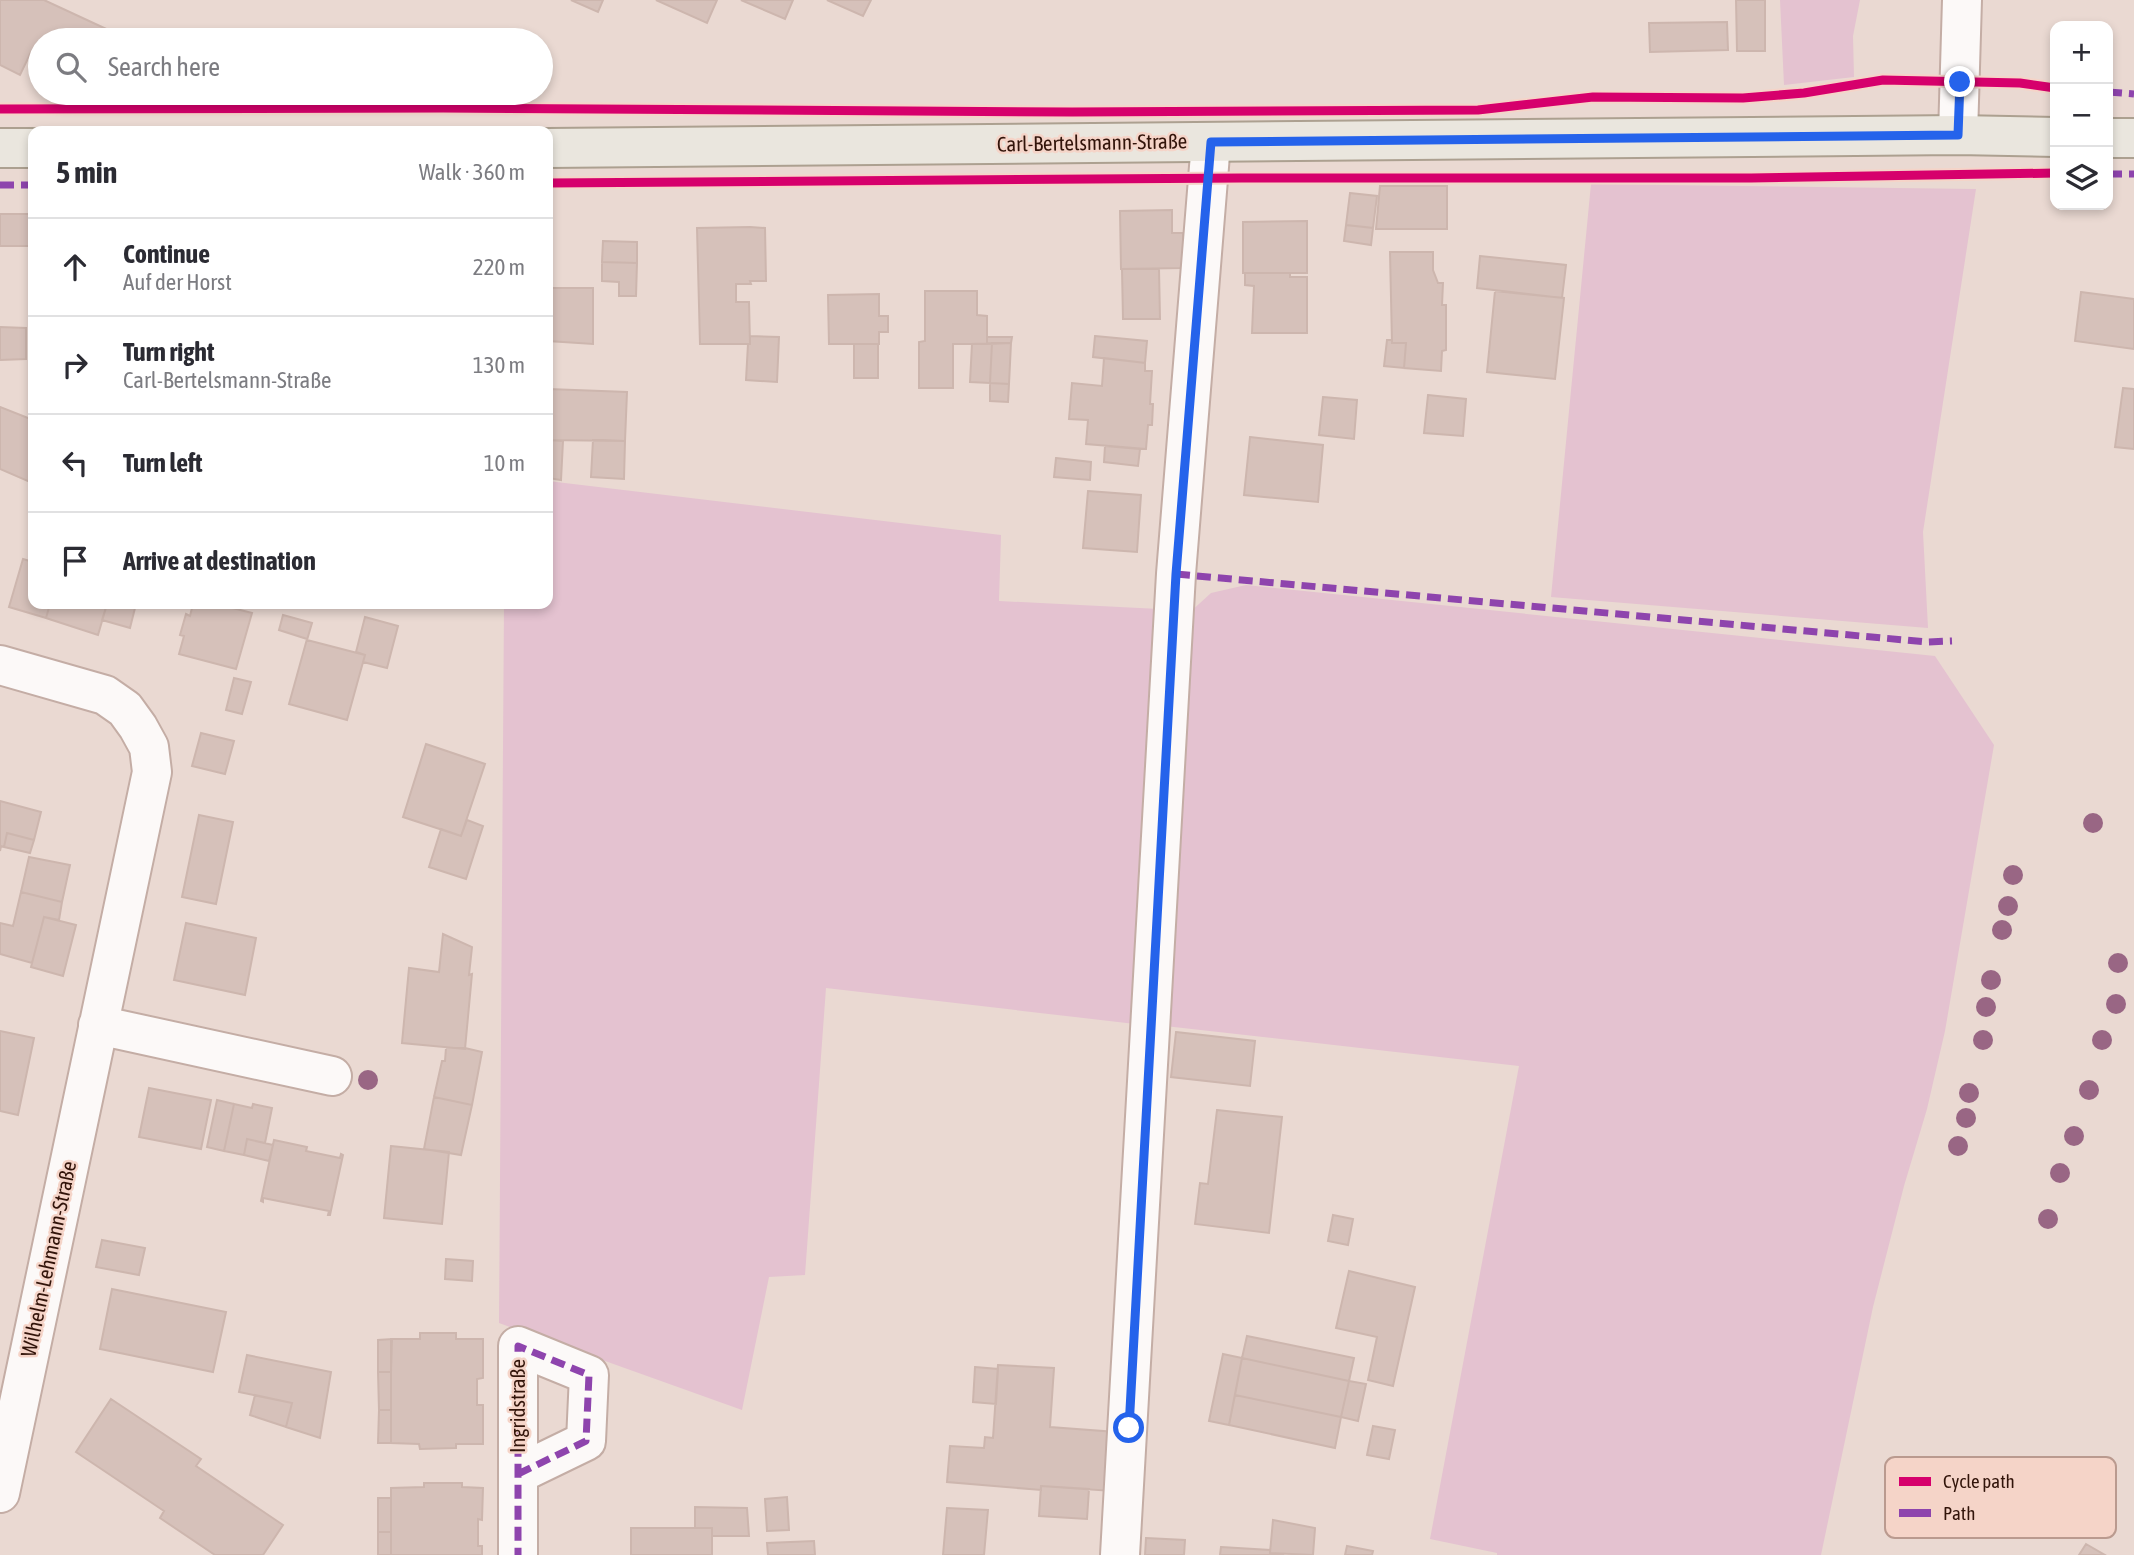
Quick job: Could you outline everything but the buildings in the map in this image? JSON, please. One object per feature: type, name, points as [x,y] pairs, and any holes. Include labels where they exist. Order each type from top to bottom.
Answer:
[{"type":"main road","name":"Carl-Bertelsmann-Straße","points":[[553,148],[1958,135],[2050,137]]},
{"type":"main road","points":[[2113,138],[2134,138]]},
{"type":"main road","points":[[0,148],[28,148]]},
{"type":"street","points":[[1958,135],[1962,0]]},
{"type":"street","points":[[1121,1555],[1176,574],[1211,142]]},
{"type":"street","name":"Wilhelm-Lehmann-Straße","points":[[0,665],[105,695],[125,709],[149,747],[152,772],[0,1493]]},
{"type":"street","points":[[98,1025],[332,1076]]},
{"type":"street","name":"Ingridstraße","points":[[518,1474],[518,1555]]},
{"type":"shaded area","points":[[1780,0],[1860,0],[1853,36],[1854,77],[1784,85]]},
{"type":"shaded area","points":[[1591,184],[1976,189],[1923,532],[1928,628],[1551,597]]},
{"type":"shaded area","points":[[553,482],[1001,535],[999,601],[1159,609],[1135,1024],[826,988],[805,1275],[769,1277],[742,1410],[499,1323],[504,609],[553,609]]},
{"type":"shaded area","points":[[1246,585],[1935,656],[1994,745],[1945,1031],[1927,1109],[1873,1307],[1821,1555],[1497,1555],[1430,1539],[1519,1066],[1165,1026],[1188,614],[1211,593]]},
{"type":"marked path","points":[[2113,92],[2134,94]]},
{"type":"marked path","points":[[2113,174],[2134,174]]},
{"type":"marked path","points":[[0,185],[28,185]]},
{"type":"marked path","points":[[1176,574],[1927,642],[1952,641]]},
{"type":"marked path","points":[[518,1474],[586,1441],[589,1375],[518,1346],[518,1555]]},
{"type":"cycle path","points":[[0,109],[443,108],[1072,112],[1478,110],[1593,97],[1743,98],[1804,93],[1883,80],[2020,83],[2050,87]]},
{"type":"cycle path","points":[[553,183],[1241,178],[1751,178],[2050,173]]},
{"type":"route","points":[[1129,1428],[1176,574],[1211,142],[1958,135],[1960,82]]}]
